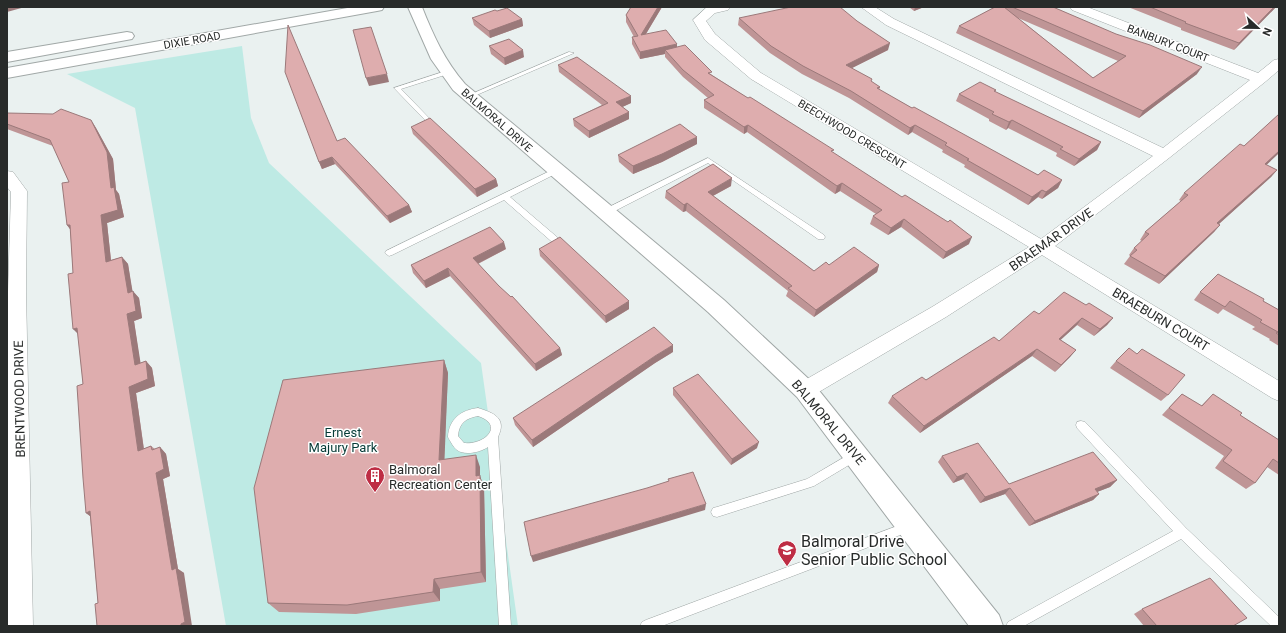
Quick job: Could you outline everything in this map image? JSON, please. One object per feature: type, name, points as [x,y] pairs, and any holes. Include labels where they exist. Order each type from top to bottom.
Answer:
[{"type":"street","name":"DIXIE ROAD","points":[[7,73],[377,7]]},
{"type":"street","name":"BALMORAL DRIVE","points":[[415,7],[432,49],[446,73],[470,96],[716,306],[805,390],[988,626]]},
{"type":"street","name":"BEECHWOOD CRESCENT","points":[[724,7],[710,10],[699,20],[710,37],[756,76],[1042,247]]},
{"type":"street","points":[[867,7],[890,22],[1164,155]]},
{"type":"street","name":"BANBURY COURT","points":[[1076,7],[1260,79]]},
{"type":"street","points":[[7,57],[139,34]]},
{"type":"street","name":"BRAEMAR DRIVE","points":[[805,390],[939,312],[1042,247],[1164,155],[1279,63]]},
{"type":"street","name":"BRENTWOOD DRIVE","points":[[7,176],[19,191],[12,293],[20,626]]},
{"type":"street","name":"BRAEBURN COURT","points":[[1042,247],[1279,392]]},
{"type":"lane","points":[[470,96],[571,54]]},
{"type":"lane","points":[[427,119],[397,88],[446,73]]},
{"type":"lane","points":[[606,212],[708,160],[821,237]]},
{"type":"lane","points":[[389,253],[557,170]]},
{"type":"lane","points":[[505,197],[554,239]]},
{"type":"lane","points":[[1081,425],[1182,532],[1279,625]]},
{"type":"lane","points":[[493,437],[505,626]]},
{"type":"lane","points":[[717,512],[810,483],[856,455]]},
{"type":"lane","points":[[646,626],[911,525]]},
{"type":"lane","points":[[1012,626],[1182,532]]},
{"type":"green space","name":"Ernest Majury Park","points":[[242,46],[251,118],[269,163],[481,363],[518,626],[226,626],[135,108],[67,74]]},
{"type":"building","points":[[631,7],[658,7],[641,35],[666,30],[677,44],[640,52],[632,37],[638,36],[626,15]]},
{"type":"building","points":[[791,7],[840,7],[857,21],[890,43],[846,65],[872,79],[871,81],[880,87],[877,88],[912,108],[914,107],[1038,175],[1044,170],[1062,180],[1046,192],[1042,190],[1032,197],[967,160],[969,159],[945,145],[947,143],[915,125],[910,128],[851,91],[803,66],[771,46],[739,18]]},
{"type":"building","points":[[995,7],[1004,7],[1093,78],[1126,56],[1012,7],[1053,7],[1116,34],[1150,45],[1202,67],[1143,111],[959,26]]},
{"type":"building","points":[[1150,7],[1274,7],[1239,43],[1185,23],[1186,22]]},
{"type":"building","points":[[507,8],[522,19],[489,31],[472,18],[495,10],[497,11]]},
{"type":"building","points":[[288,25],[337,141],[345,138],[409,205],[387,216],[332,157],[319,162],[285,72]]},
{"type":"building","points":[[371,27],[387,74],[366,78],[353,30]]},
{"type":"building","points":[[509,39],[523,50],[504,58],[489,46]]},
{"type":"building","points":[[685,45],[712,72],[708,73],[748,98],[750,97],[834,150],[831,151],[902,197],[905,195],[948,222],[950,220],[972,237],[946,252],[904,219],[891,228],[873,216],[882,210],[842,183],[837,186],[748,125],[744,127],[704,100],[714,95],[683,70],[665,50]]},
{"type":"building","points":[[577,57],[631,96],[616,102],[629,112],[589,131],[573,119],[608,103],[558,65]]},
{"type":"building","points":[[980,82],[996,90],[994,91],[1101,142],[1079,159],[1060,149],[1063,147],[1012,120],[1009,122],[992,114],[994,112],[959,94]]},
{"type":"building","points":[[61,109],[91,120],[107,152],[111,188],[114,187],[118,210],[101,215],[106,262],[122,257],[128,293],[133,291],[136,311],[127,314],[135,365],[146,361],[148,379],[129,387],[138,451],[151,446],[152,450],[160,447],[164,469],[156,473],[172,570],[176,568],[185,622],[181,624],[181,626],[97,626],[95,604],[98,603],[90,511],[86,513],[77,386],[83,384],[77,328],[73,329],[68,274],[73,273],[70,225],[67,225],[62,183],[69,182],[50,140],[7,124],[7,113],[53,114]]},
{"type":"building","points":[[1279,114],[1279,151],[1265,164],[1277,170],[1217,223],[1220,225],[1165,276],[1130,256],[1137,250],[1134,248],[1149,234],[1145,232],[1188,195],[1184,193],[1240,144],[1244,146]]},
{"type":"building","points":[[430,118],[496,179],[475,189],[411,127]]},
{"type":"building","points":[[680,124],[697,137],[633,166],[618,155]]},
{"type":"building","points":[[713,164],[732,178],[708,192],[814,271],[826,262],[829,265],[854,247],[879,265],[816,310],[788,288],[792,286],[687,203],[684,205],[666,191]]},
{"type":"building","points":[[490,227],[504,242],[473,258],[499,286],[511,297],[512,296],[560,348],[535,364],[448,268],[424,281],[411,265]]},
{"type":"building","points":[[560,237],[629,301],[605,316],[539,249]]},
{"type":"building","points":[[1218,274],[1264,299],[1263,301],[1279,310],[1279,335],[1276,333],[1278,332],[1260,322],[1262,320],[1230,301],[1225,307],[1200,292]]},
{"type":"building","points":[[1064,292],[1086,305],[1089,303],[1113,318],[1100,329],[1082,318],[1059,339],[1076,350],[1061,365],[1037,349],[924,426],[892,396],[922,377],[926,380],[994,337],[999,341],[1034,311],[1039,314]]},
{"type":"building","points":[[654,327],[673,345],[532,440],[513,418]]},
{"type":"building","points":[[1129,348],[1137,354],[1142,349],[1185,375],[1168,395],[1116,361]]},
{"type":"building","name":"Balmoral Recreation Center","points":[[444,360],[439,460],[476,455],[476,476],[480,475],[481,572],[434,579],[433,592],[347,605],[268,603],[254,488],[283,380]]},
{"type":"building","points":[[698,374],[759,442],[732,459],[673,388]]},
{"type":"building","points":[[1182,394],[1202,406],[1213,394],[1242,413],[1240,415],[1279,440],[1279,463],[1273,459],[1255,483],[1223,461],[1232,450],[1169,408]]},
{"type":"building","points":[[978,443],[1009,484],[1093,452],[1117,480],[1095,489],[1099,494],[1035,521],[1010,488],[985,497],[967,473],[957,477],[942,456]]},
{"type":"building","points":[[693,472],[706,504],[531,556],[524,522],[647,488],[669,481],[668,479]]},
{"type":"building","points":[[1210,578],[1247,618],[1233,626],[1157,626],[1142,609]]},
{"type":"place","name":"Balmoral Recreation Center","points":[[375,493]]},
{"type":"place","name":"Balmoral Drive Senior Public School","points":[[787,567]]}]
